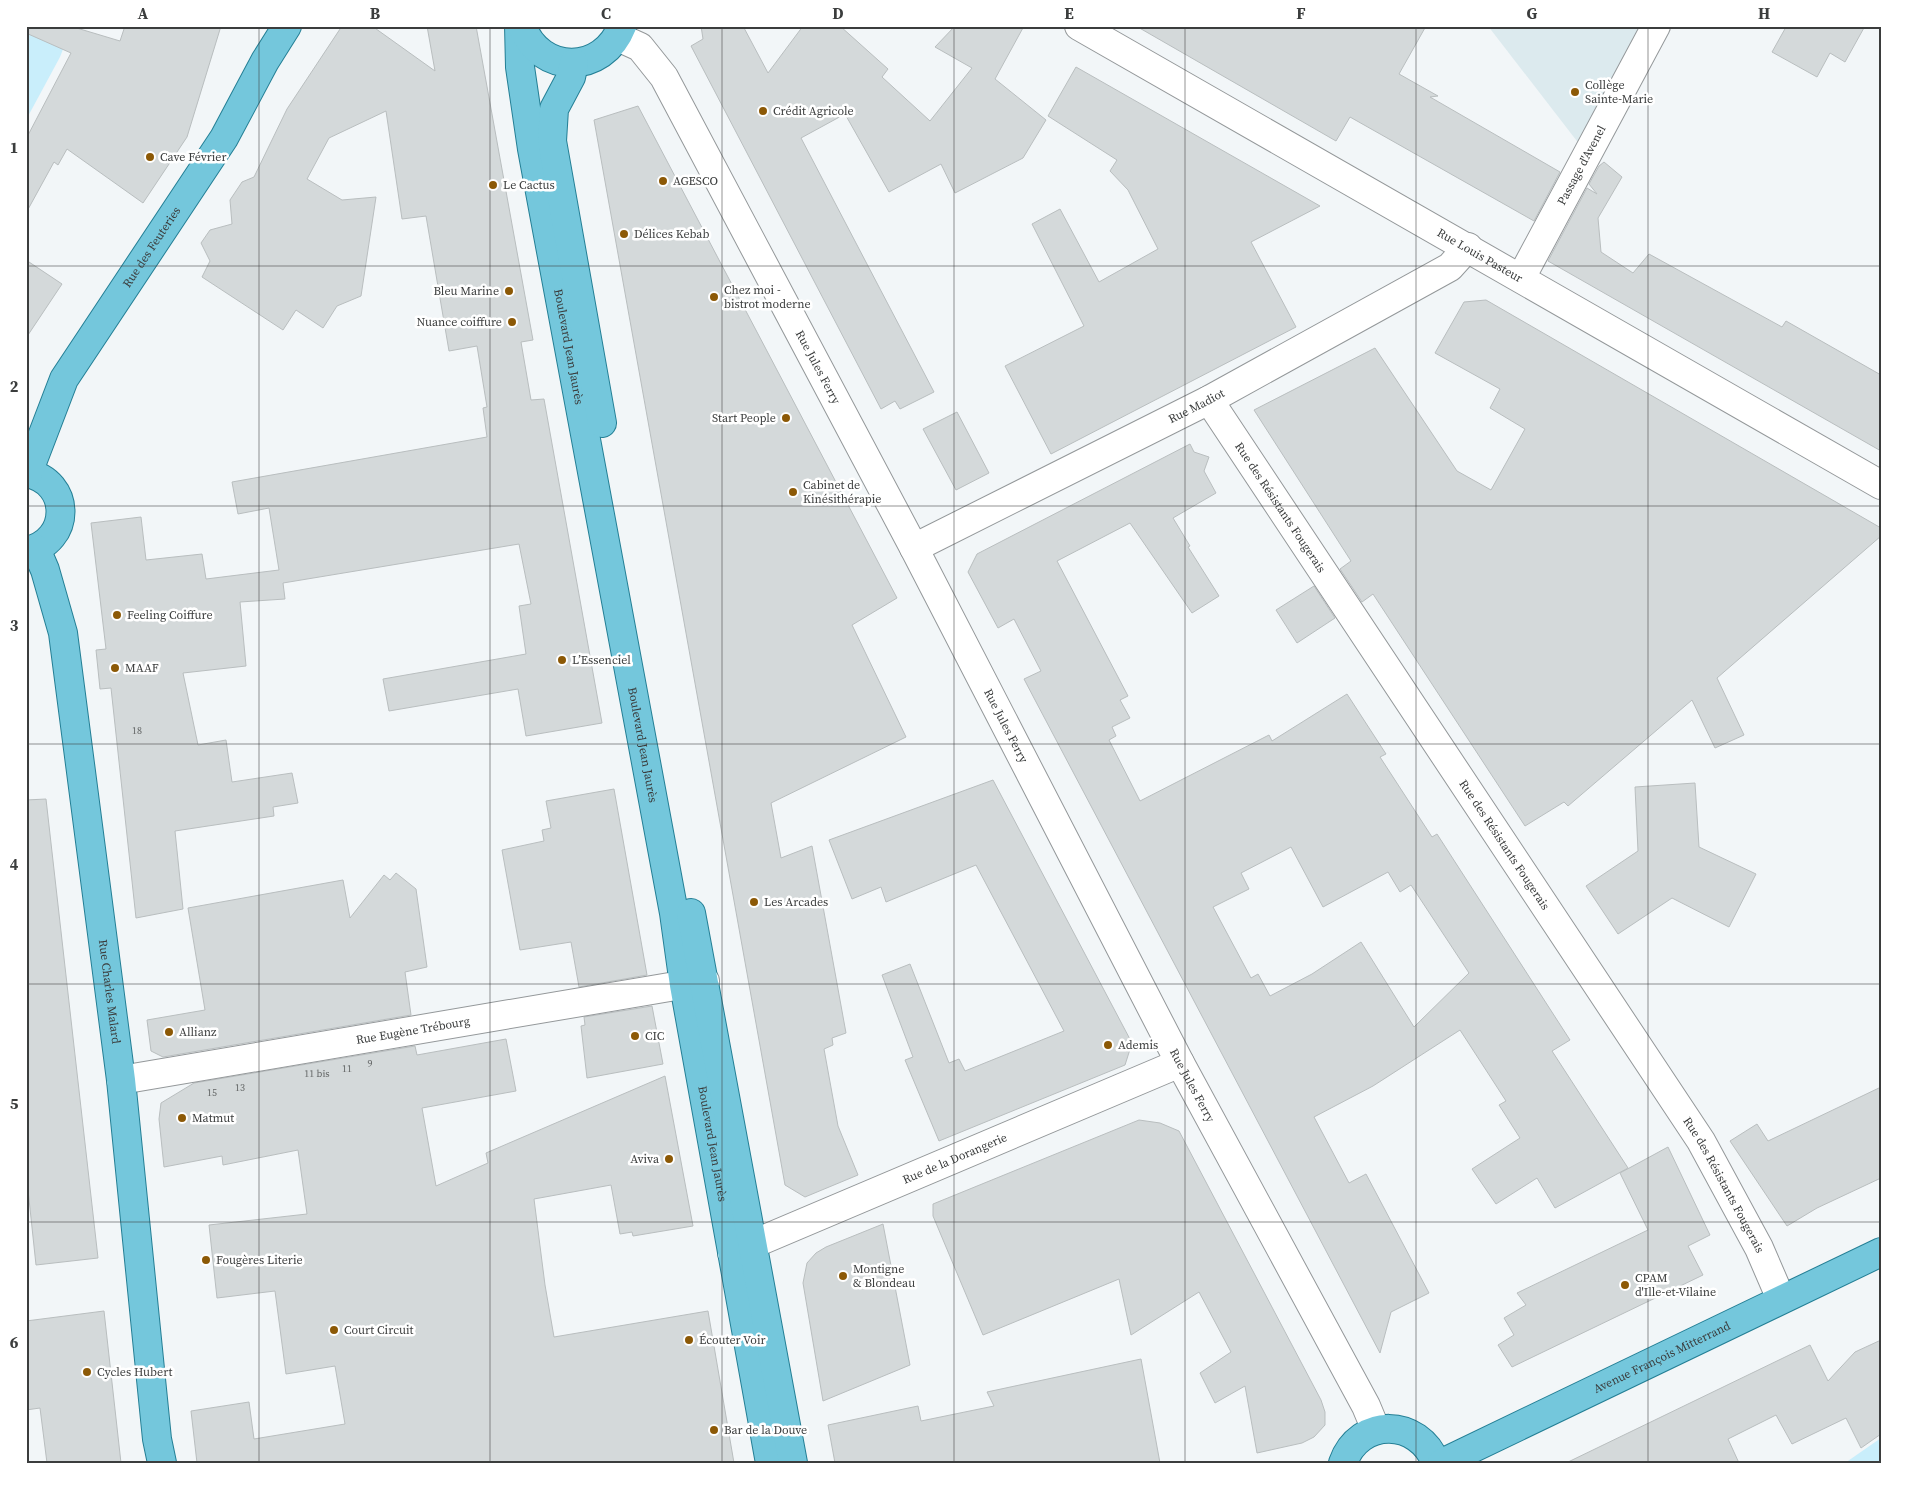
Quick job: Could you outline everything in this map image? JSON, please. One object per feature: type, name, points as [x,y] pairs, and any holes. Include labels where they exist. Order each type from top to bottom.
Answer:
[{"type":"main road","name":"Rue des Feuteries","points":[[27,473],[64,378],[224,138],[265,61],[287,26]]},
{"type":"main road","points":[[520,26],[526,38],[540,53],[556,61],[574,63],[591,60],[606,50],[620,32]]},
{"type":"main road","name":"Boulevard Jean Jaurès","points":[[520,26],[520,67],[532,148],[674,914],[694,983]]},
{"type":"main road","name":"Boulevard Jean Jaurès","points":[[574,63],[571,77],[554,109],[552,141],[618,518],[694,983],[741,1248],[770,1463]]},
{"type":"main road","points":[[27,473],[45,480],[53,488],[61,509],[57,531],[48,542],[31,550]]},
{"type":"main road","name":"Rue Charles Malard","points":[[31,550],[45,570],[63,633],[121,1080],[158,1455]]},
{"type":"main road","name":"Boulevard Jean Jaurès","points":[[741,1248],[793,1463]]},
{"type":"main road","name":"Avenue François Mitterrand","points":[[1442,1463],[1781,1298],[1881,1252]]},
{"type":"main road","points":[[1343,1463],[1350,1447],[1358,1440],[1376,1430],[1389,1428],[1414,1435],[1424,1443],[1436,1463]]},
{"type":"street","name":"Rue Louis Pasteur","points":[[1079,26],[1881,485]]},
{"type":"street","name":"Passage d'Avenel","points":[[1520,278],[1656,26]]},
{"type":"street","name":"Rue Jules Ferry","points":[[620,32],[640,47],[664,77],[914,548],[1180,1063],[1366,1406],[1376,1430]]},
{"type":"street","name":"Rue Madiot","points":[[914,548],[1209,400],[1450,267],[1468,247]]},
{"type":"street","name":"Rue des Résistants Fougerais","points":[[1209,400],[1701,1141],[1759,1248],[1781,1298]]},
{"type":"street","name":"Rue Eugène Trébourg","points":[[121,1080],[694,983]]},
{"type":"street","name":"Rue de la Dorangerie","points":[[741,1248],[1180,1063]]},
{"type":"shaded area","points":[[26,26],[72,26],[60,57],[26,120]]},
{"type":"shaded area","name":"Collège Sainte-Marie","points":[[1488,26],[1645,26],[1583,149]]},
{"type":"shaded area","points":[[1881,1438],[1881,1463],[1845,1463]]},
{"type":"building","points":[[26,26],[70,26],[120,41],[125,26],[221,26],[187,137],[143,203],[67,149],[58,165],[54,162],[26,213],[26,139],[71,53],[26,33]]},
{"type":"building","points":[[342,26],[372,26],[435,71],[427,26],[476,26],[533,340],[521,342],[531,400],[544,399],[602,723],[526,736],[518,689],[389,711],[383,679],[526,654],[519,606],[531,604],[519,544],[283,583],[285,599],[240,602],[246,666],[183,673],[198,745],[226,740],[232,782],[292,773],[298,803],[273,807],[274,816],[175,831],[183,909],[136,918],[111,688],[100,689],[96,650],[106,649],[91,523],[141,517],[146,560],[202,554],[206,579],[279,570],[269,508],[238,514],[232,482],[487,437],[483,408],[487,407],[477,346],[449,351],[426,216],[402,219],[386,111],[329,138],[307,179],[342,200],[376,197],[361,296],[337,306],[323,328],[296,310],[283,330],[202,277],[210,261],[201,243],[210,230],[232,224],[230,200],[242,182],[254,177],[287,109]]},
{"type":"building","points":[[701,26],[743,26],[768,73],[803,26],[840,26],[888,69],[882,77],[930,121],[972,68],[935,47],[955,26],[1024,26],[995,79],[1046,120],[1023,158],[955,193],[941,164],[889,192],[845,114],[801,138],[934,392],[900,409],[895,401],[881,409],[691,46],[703,39]]},
{"type":"building","points":[[1136,26],[1426,26],[1399,74],[1438,96],[1430,97],[1560,172],[1534,221],[1350,117],[1336,141]]},
{"type":"building","points":[[1784,26],[1865,26],[1845,62],[1830,53],[1817,77],[1772,52],[1786,27]]},
{"type":"building","points":[[1076,67],[1320,206],[1251,242],[1296,327],[1051,454],[1005,366],[1084,326],[1032,224],[1060,209],[1099,282],[1158,249],[1128,190],[1110,171],[1117,160],[1048,116]]},
{"type":"building","points":[[638,106],[897,598],[852,625],[906,737],[771,803],[781,858],[812,846],[846,1033],[832,1038],[833,1045],[824,1049],[838,1126],[858,1175],[805,1197],[785,1185],[594,120]]},
{"type":"building","points":[[1604,162],[1622,177],[1598,218],[1601,252],[1633,273],[1649,254],[1782,327],[1786,321],[1881,375],[1881,451],[1548,261],[1587,188],[1597,194],[1589,184],[1599,166]]},
{"type":"building","points":[[26,260],[62,284],[26,338]]},
{"type":"building","points":[[1486,300],[1881,528],[1881,536],[1717,678],[1744,735],[1715,748],[1692,700],[1568,806],[1564,802],[1525,826],[1373,594],[1362,602],[1340,569],[1351,561],[1254,410],[1375,348],[1457,471],[1491,490],[1525,429],[1490,408],[1500,389],[1435,353],[1464,302]]},
{"type":"building","points":[[957,412],[989,473],[956,490],[923,429]]},
{"type":"building","points":[[1190,444],[1194,452],[1209,457],[1204,471],[1216,493],[1173,518],[1190,546],[1188,547],[1219,596],[1192,613],[1130,523],[1057,561],[1128,696],[1120,700],[1130,718],[1112,727],[1116,736],[1109,740],[1140,801],[1269,735],[1272,741],[1347,694],[1386,754],[1380,757],[1432,837],[1437,834],[1570,1040],[1552,1051],[1628,1168],[1555,1208],[1537,1178],[1496,1204],[1472,1169],[1520,1138],[1499,1105],[1506,1101],[1460,1030],[1373,1086],[1314,1117],[1349,1183],[1366,1174],[1429,1293],[1391,1312],[1380,1353],[1024,679],[1041,671],[1014,619],[998,628],[968,572],[977,554]],"holes":[[[1291,847],[1323,907],[1388,872],[1400,892],[1411,885],[1469,973],[1414,1027],[1361,942],[1312,974],[1270,996],[1258,974],[1251,978],[1213,907],[1249,889],[1241,873]]]},
{"type":"building","points":[[1314,586],[1335,618],[1297,643],[1276,610]]},
{"type":"building","points":[[993,780],[1132,1043],[1125,1065],[939,1141],[905,1060],[913,1057],[882,975],[910,964],[949,1063],[959,1059],[965,1071],[1064,1031],[976,865],[886,902],[881,887],[852,899],[829,840]]},
{"type":"building","points":[[1695,783],[1699,847],[1756,874],[1729,927],[1672,898],[1618,934],[1586,886],[1638,851],[1635,787]]},
{"type":"building","points":[[614,789],[647,975],[579,987],[571,942],[520,950],[502,850],[544,841],[542,830],[551,828],[546,801]]},
{"type":"building","points":[[46,799],[98,1258],[36,1265],[26,1171],[26,800]]},
{"type":"building","points":[[396,873],[416,889],[427,967],[405,972],[411,1015],[163,1057],[151,1051],[147,1020],[205,1010],[188,908],[343,880],[350,918],[384,875],[390,880]]},
{"type":"building","points":[[652,1006],[663,1064],[587,1078],[581,1026],[585,1025],[584,1017]]},
{"type":"building","points":[[506,1039],[516,1091],[422,1108],[436,1186],[488,1163],[486,1153],[665,1076],[693,1226],[633,1236],[632,1232],[620,1234],[611,1185],[534,1199],[554,1337],[708,1311],[734,1463],[197,1463],[191,1411],[249,1402],[254,1439],[345,1424],[335,1366],[286,1374],[275,1291],[217,1298],[209,1225],[307,1214],[298,1150],[223,1165],[222,1156],[164,1167],[159,1119],[161,1103],[194,1083],[415,1046],[417,1055]]},
{"type":"building","points":[[1881,1087],[1881,1178],[1817,1208],[1787,1226],[1730,1141],[1757,1124],[1768,1141]]},
{"type":"building","points":[[1139,1120],[1160,1123],[1179,1131],[1321,1400],[1325,1412],[1325,1425],[1314,1437],[1302,1443],[1257,1453],[1245,1386],[1215,1403],[1200,1373],[1231,1352],[1199,1292],[1131,1335],[1119,1279],[983,1335],[933,1216],[933,1204]]},
{"type":"building","points":[[1668,1147],[1710,1235],[1688,1246],[1703,1275],[1512,1367],[1498,1345],[1514,1335],[1504,1318],[1526,1305],[1517,1293],[1648,1230],[1620,1173]]},
{"type":"building","points":[[883,1224],[910,1365],[823,1401],[803,1283],[807,1263],[816,1253],[826,1247]]},
{"type":"building","points":[[104,1311],[121,1463],[47,1463],[40,1408],[26,1410],[26,1321]]},
{"type":"building","points":[[1881,1340],[1881,1434],[1861,1448],[1846,1418],[1792,1444],[1776,1415],[1728,1439],[1739,1463],[1566,1463],[1810,1345],[1828,1381],[1855,1352]]},
{"type":"building","points":[[1141,1359],[1160,1463],[835,1463],[828,1425],[918,1406],[921,1421],[994,1406],[987,1392]]},
{"type":"place","name":"Collège Sainte-Marie","points":[[1575,92]]},
{"type":"place","name":"Crédit Agricole","points":[[763,111]]},
{"type":"place","name":"Cave Février","points":[[150,157]]},
{"type":"place","name":"AGESCO","points":[[663,181]]},
{"type":"place","name":"Le Cactus","points":[[493,185]]},
{"type":"place","name":"Délices Kebab","points":[[624,234]]},
{"type":"place","name":"Bleu Marine","points":[[509,291]]},
{"type":"place","name":"Chez moi - bistrot moderne","points":[[714,297]]},
{"type":"place","name":"Nuance coiffure","points":[[512,322]]},
{"type":"place","name":"Start People","points":[[786,418]]},
{"type":"place","name":"Cabinet de Kinésithérapie","points":[[793,492]]},
{"type":"place","name":"Feeling Coiffure","points":[[117,615]]},
{"type":"place","name":"L’Essenciel","points":[[562,660]]},
{"type":"place","name":"MAAF","points":[[115,668]]},
{"type":"place","name":"Les Arcades","points":[[754,902]]},
{"type":"place","name":"Allianz","points":[[169,1032]]},
{"type":"place","name":"CIC","points":[[635,1036]]},
{"type":"place","name":"Ademis","points":[[1108,1045]]},
{"type":"place","name":"Matmut","points":[[182,1118]]},
{"type":"place","name":"Aviva","points":[[669,1159]]},
{"type":"place","name":"Fougères Literie","points":[[206,1260]]},
{"type":"place","name":"Montigne & Blondeau","points":[[843,1276]]},
{"type":"place","name":"CPAM d'Ille-et-Vilaine","points":[[1625,1285]]},
{"type":"place","name":"Court Circuit","points":[[334,1330]]},
{"type":"place","name":"Écouter Voir","points":[[689,1340]]},
{"type":"place","name":"Cycles Hubert","points":[[87,1372]]},
{"type":"place","name":"Bar de la Douve","points":[[714,1430]]}]
